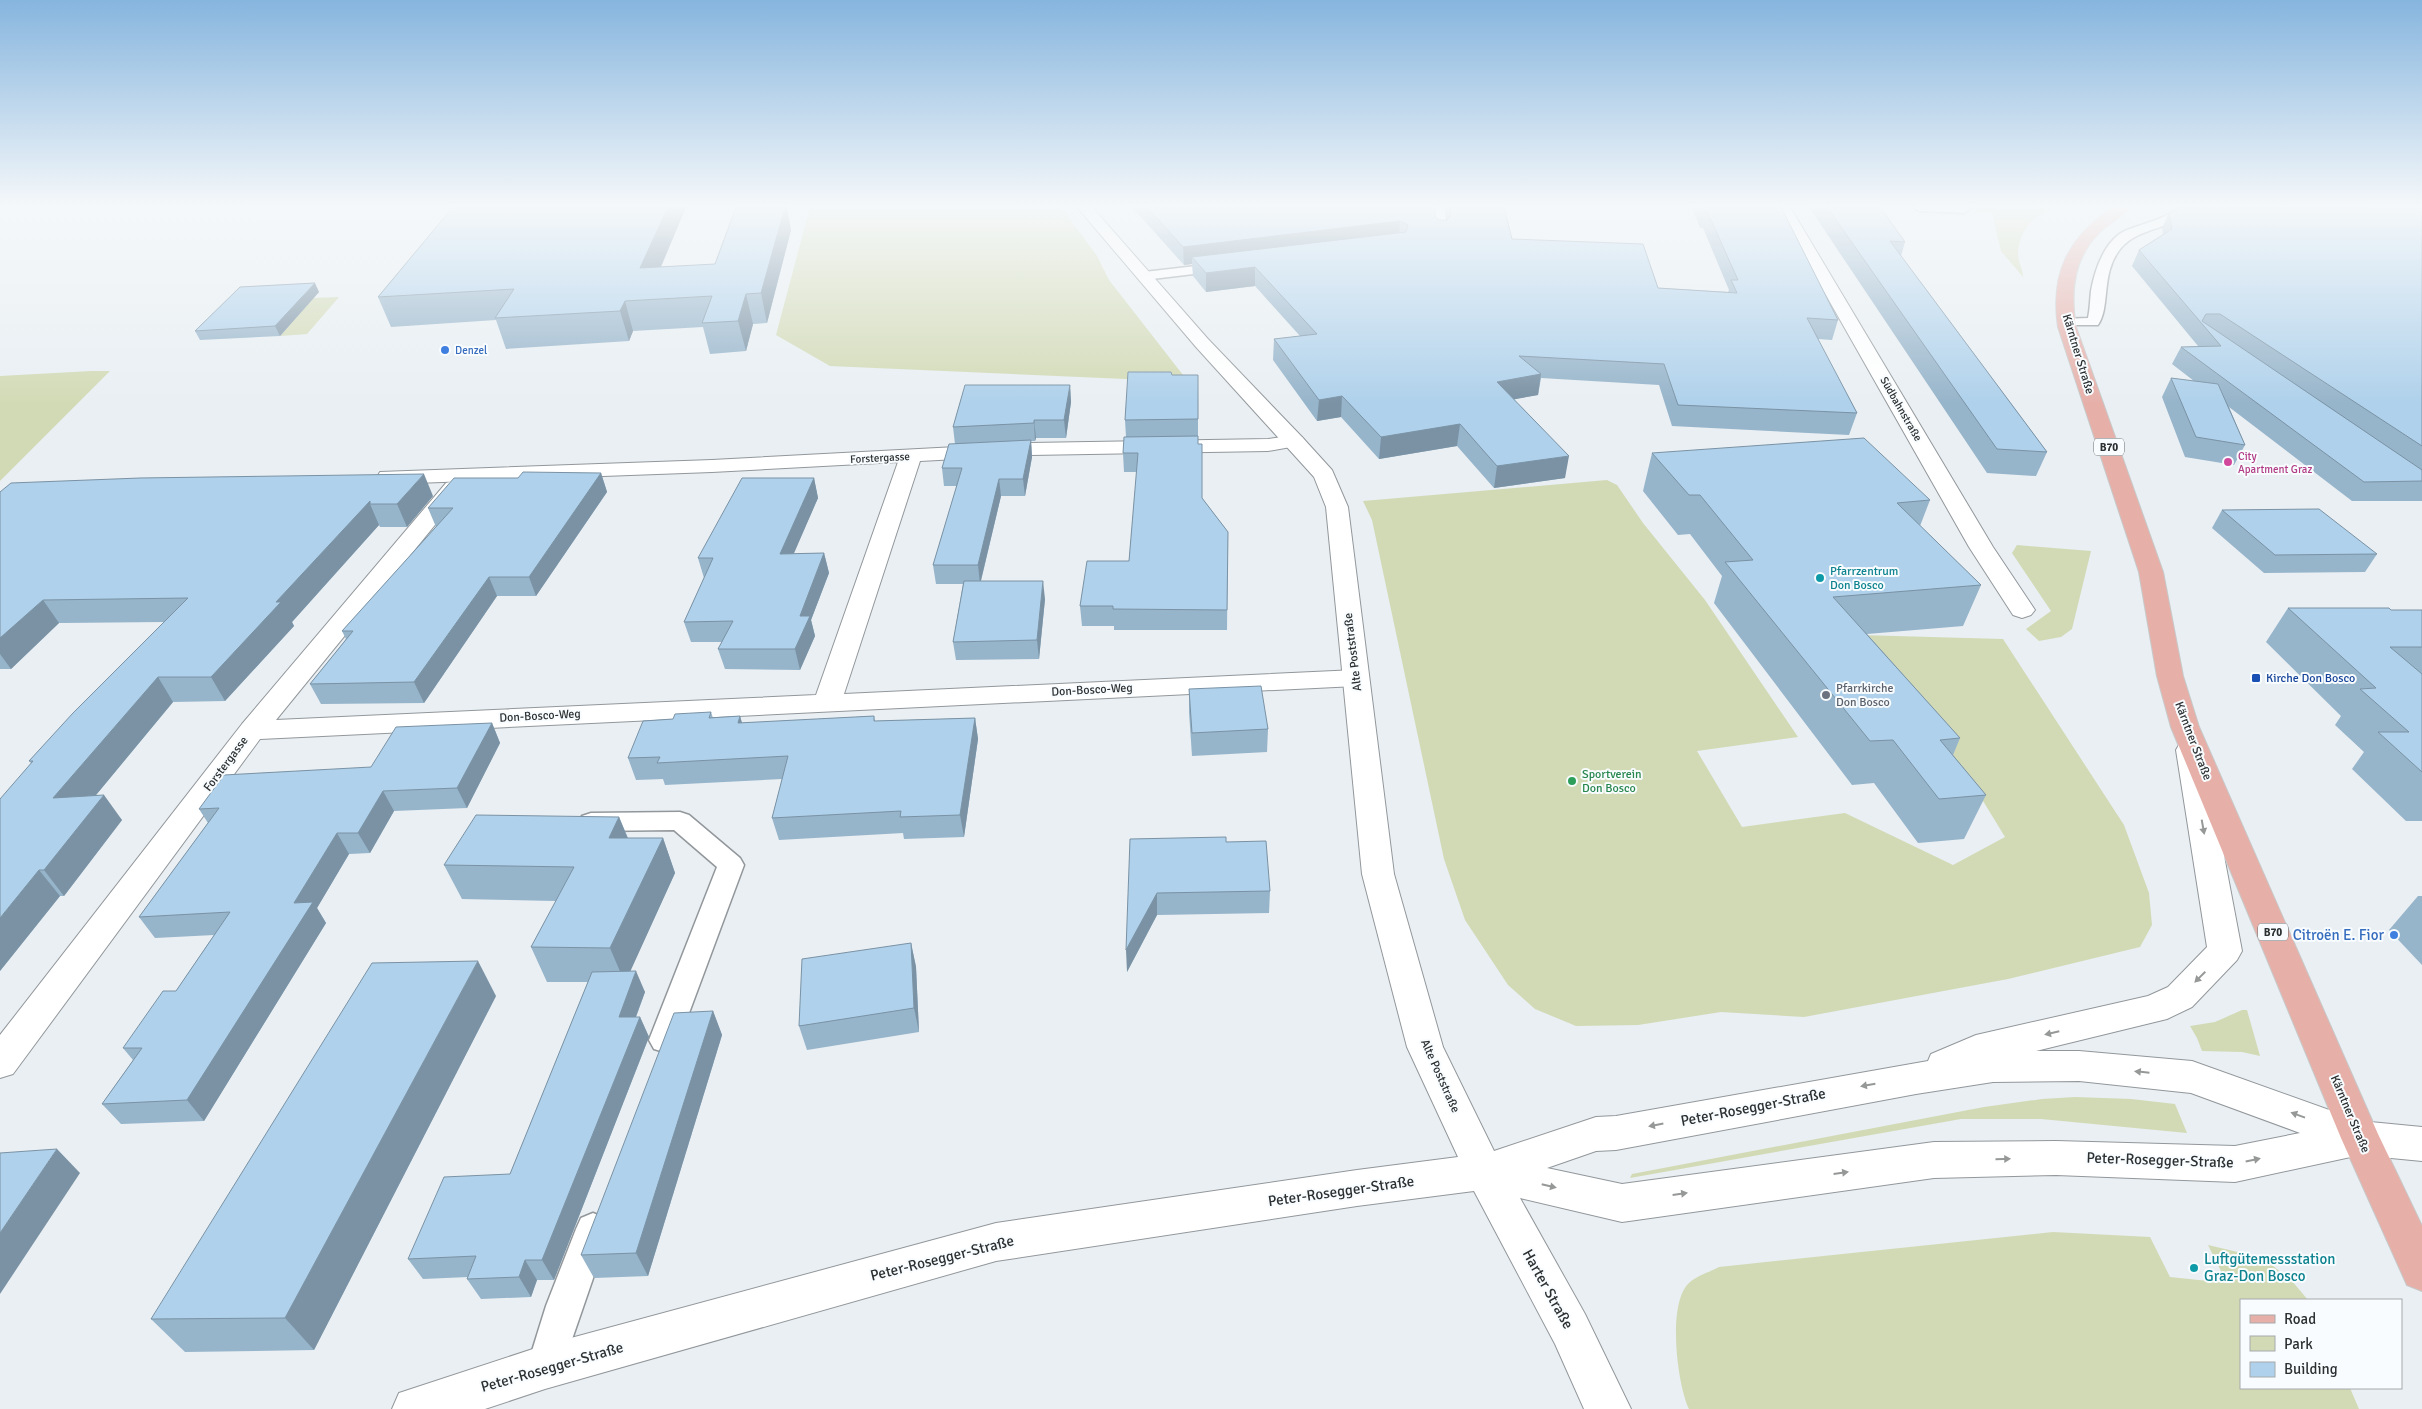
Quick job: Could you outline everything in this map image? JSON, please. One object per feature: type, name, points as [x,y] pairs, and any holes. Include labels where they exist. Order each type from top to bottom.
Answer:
[{"type":"main road","name":"Kärntner Straße","points":[[2068,273],[2063,294],[2066,322],[2075,356],[2127,498],[2151,572],[2170,676],[2185,727],[2360,1138],[2422,1271]]},
{"type":"street","name":"Alte Poststraße","points":[[1141,273],[1225,368],[1295,441],[1324,475],[1337,507],[1378,874],[1425,1047],[1484,1172]]},
{"type":"street","name":"Südbahnstraße","points":[[1821,273],[1981,547],[2022,610]]},
{"type":"street","name":"Forstergasse","points":[[366,478],[911,456],[1030,449],[1268,445],[1295,441]]},
{"type":"street","points":[[827,702],[911,456]]},
{"type":"street","name":"Forstergasse","points":[[0,1063],[252,730],[465,475]]},
{"type":"street","name":"Don-Bosco-Weg","points":[[252,730],[1356,678]]},
{"type":"street","points":[[1916,1078],[1976,1050],[2155,1009],[2180,997],[2225,951],[2185,727]]},
{"type":"street","name":"Peter-Rosegger-Straße","points":[[415,1409],[545,1367],[996,1242],[1357,1188],[1484,1172],[1596,1134],[1616,1133],[1916,1078],[1993,1067],[2079,1066],[2192,1077],[2360,1138]]},
{"type":"street","points":[[2360,1138],[2422,1144]]},
{"type":"street","name":"Peter-Rosegger-Straße","points":[[1484,1172],[1622,1203],[1934,1160],[2056,1158],[2235,1164],[2360,1138]]},
{"type":"street","name":"Harter Straße","points":[[1484,1172],[1570,1328],[1608,1409]]},
{"type":"lane","points":[[1144,276],[1171,273]]},
{"type":"lane","points":[[2066,322],[2094,322],[2101,273]]},
{"type":"lane","points":[[562,823],[680,821],[731,864],[654,1067]]},
{"type":"lane","points":[[545,1367],[564,1306],[602,1205]]},
{"type":"green space","points":[[793,273],[1105,273],[1183,375],[1172,381],[830,366],[776,335]]},
{"type":"green space","points":[[339,297],[307,334],[280,336],[313,298]]},
{"type":"green space","points":[[110,371],[0,481],[0,376]]},
{"type":"green space","name":"Sportverein Don Bosco","points":[[1607,480],[1617,485],[1643,523],[1705,600],[1798,737],[1697,751],[1742,827],[1845,813],[1953,865],[2005,837],[1969,778],[1823,634],[2003,639],[2124,825],[2149,893],[2152,925],[2140,947],[2008,979],[1804,1017],[1721,1012],[1638,1025],[1576,1026],[1535,1009],[1508,985],[1465,920],[1444,859],[1372,520],[1363,501]]},
{"type":"green space","points":[[2017,545],[2091,551],[2072,629],[2061,637],[2039,641],[2026,629],[2051,611],[2012,553]]},
{"type":"green space","points":[[2242,1010],[2247,1010],[2260,1056],[2242,1052],[2202,1051],[2190,1026],[2215,1022]]},
{"type":"green space","points":[[2075,1097],[2131,1099],[2175,1104],[2187,1133],[2041,1119],[1961,1119],[1630,1178],[1632,1174],[1984,1107],[2042,1099]]},
{"type":"green space","points":[[2053,1232],[2150,1237],[2170,1277],[2227,1283],[2208,1245],[2263,1258],[2292,1281],[2307,1299],[2240,1299],[2240,1389],[2350,1389],[2359,1409],[1689,1409],[1681,1382],[1678,1363],[1676,1325],[1678,1308],[1682,1293],[1689,1283],[1719,1267]]},
{"type":"building","points":[[398,273],[767,273],[761,293],[746,294],[738,321],[702,323],[712,296],[625,301],[620,311],[495,318],[514,289],[378,297]]},
{"type":"building","points":[[1260,273],[1653,273],[1658,288],[1737,293],[1731,280],[1738,280],[1735,273],[1814,273],[1838,320],[1807,318],[1857,413],[1678,405],[1664,364],[1519,356],[1541,374],[1497,382],[1569,456],[1497,466],[1460,424],[1381,437],[1342,396],[1319,400],[1274,339],[1317,334]]},
{"type":"building","points":[[1873,273],[1914,273],[2047,452],[1997,449]]},
{"type":"building","points":[[2158,273],[2422,273],[2422,446],[2220,314],[2206,314],[2202,321],[2422,470],[2422,481],[2364,482],[2181,347],[2221,346]]},
{"type":"building","points":[[315,283],[275,326],[195,331],[240,287]]},
{"type":"building","points":[[1128,372],[1171,372],[1172,375],[1198,375],[1198,419],[1125,420]]},
{"type":"building","points":[[2171,378],[2218,384],[2245,445],[2196,437]]},
{"type":"building","points":[[965,385],[1070,385],[1064,420],[1034,420],[1034,423],[953,427]]},
{"type":"building","points":[[1198,436],[1198,444],[1202,444],[1202,498],[1228,532],[1227,610],[1113,609],[1113,606],[1080,606],[1087,561],[1129,561],[1138,453],[1123,453],[1124,437]]},
{"type":"building","points":[[1864,438],[1930,500],[1897,503],[1981,585],[1833,597],[1960,738],[1940,740],[1986,795],[1939,799],[1893,740],[1870,741],[1725,562],[1753,560],[1700,495],[1689,495],[1652,453]]},
{"type":"building","points":[[1031,440],[1023,479],[999,479],[978,565],[933,565],[962,468],[942,468],[949,444]]},
{"type":"building","points":[[523,472],[601,473],[529,577],[489,577],[414,682],[310,684],[353,631],[342,631],[453,508],[428,508],[454,478],[518,478]]},
{"type":"building","points":[[424,474],[397,504],[370,504],[370,501],[276,602],[281,602],[211,677],[158,677],[53,798],[104,795],[44,870],[39,870],[0,918],[0,799],[33,761],[29,761],[73,713],[188,598],[43,600],[0,638],[0,492],[11,483],[140,478]]},
{"type":"building","points":[[742,478],[814,478],[780,554],[824,553],[800,616],[810,616],[795,649],[718,649],[733,621],[684,622],[713,558],[698,558]]},
{"type":"building","points":[[2319,509],[2377,554],[2275,555],[2222,510]]},
{"type":"building","points":[[964,581],[1043,581],[1037,640],[953,642]]},
{"type":"building","points":[[2288,608],[2389,608],[2391,610],[2422,610],[2422,647],[2390,647],[2422,674],[2422,772],[2378,732],[2409,732],[2360,689],[2376,688]]},
{"type":"building","points":[[1261,686],[1268,729],[1192,733],[1189,689]]},
{"type":"building","points":[[711,712],[709,718],[740,716],[738,723],[874,716],[874,721],[975,718],[960,815],[900,817],[901,811],[772,818],[788,756],[657,763],[660,757],[628,758],[643,721],[673,719],[675,714]]},
{"type":"building","points":[[492,723],[457,788],[383,791],[358,833],[337,833],[294,903],[313,902],[187,1100],[102,1104],[142,1048],[123,1048],[163,991],[176,991],[230,912],[139,917],[219,808],[199,809],[224,775],[371,767],[396,727]]},
{"type":"building","points":[[476,815],[619,817],[609,838],[663,838],[610,948],[531,947],[574,867],[444,865]]},
{"type":"building","points":[[1226,837],[1226,842],[1266,841],[1270,891],[1157,893],[1126,950],[1130,839]]},
{"type":"building","points":[[911,943],[914,1008],[799,1026],[802,959]]},
{"type":"building","points":[[478,961],[285,1318],[151,1319],[372,963]]},
{"type":"building","points":[[636,971],[619,1017],[640,1017],[542,1260],[525,1260],[519,1277],[467,1279],[476,1256],[408,1259],[444,1177],[510,1174],[592,972]]},
{"type":"building","points":[[713,1011],[636,1253],[581,1255],[674,1013]]},
{"type":"building","points":[[57,1149],[0,1233],[0,1153]]},
{"type":"place","name":"Denzel","points":[[445,350]]},
{"type":"place","name":"City Apartment Graz","points":[[2228,462]]},
{"type":"place","name":"Pfarrzentrum Don Bosco","points":[[1820,578]]},
{"type":"place","name":"Kirche Don Bosco","points":[[2256,678]]},
{"type":"place","name":"Pfarrkirche Don Bosco","points":[[1826,695]]},
{"type":"place","name":"Sportverein Don Bosco","points":[[1572,781]]},
{"type":"place","name":"Citroën E. Fior","points":[[2394,935]]},
{"type":"place","name":"Luftgütemessstation Graz-Don Bosco","points":[[2194,1268]]}]
